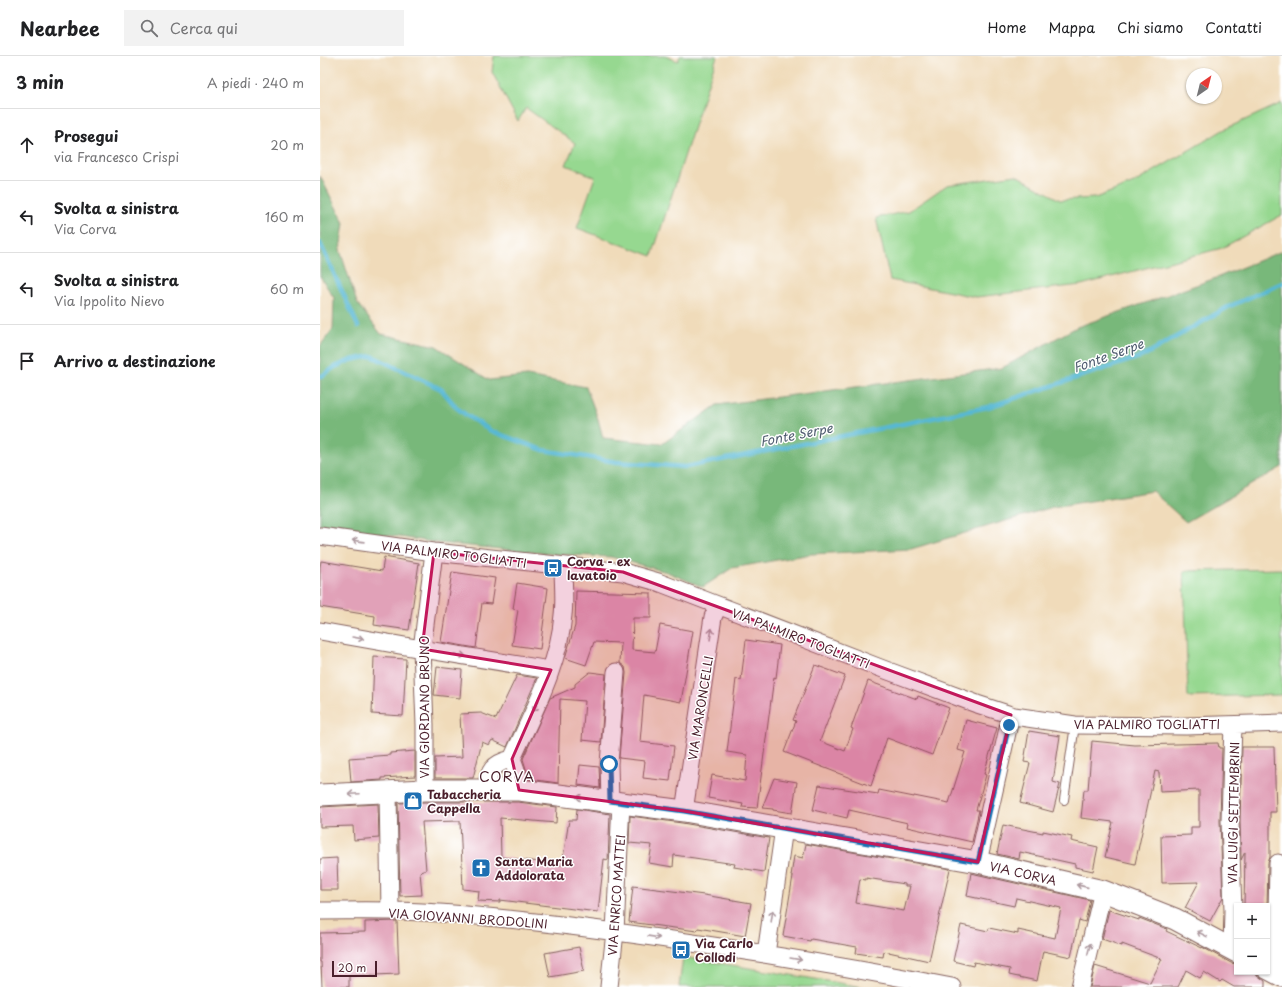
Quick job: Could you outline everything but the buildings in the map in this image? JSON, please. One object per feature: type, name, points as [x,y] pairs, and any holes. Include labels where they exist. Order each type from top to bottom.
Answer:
[{"type":"street","name":"VIA PALMIRO TOGLIATTI","points":[[320,536],[434,552],[623,572],[658,582],[955,696],[1011,715],[1075,725],[1233,725],[1282,723]]},
{"type":"street","name":"VIA GIORDANO BRUNO","points":[[424,790],[425,724],[422,649],[434,552]]},
{"type":"street","points":[[519,790],[520,784],[518,774],[512,759],[542,693],[559,638],[563,616],[563,566]]},
{"type":"street","name":"VIA MARONCELLI","points":[[684,811],[713,617],[718,606]]},
{"type":"street","points":[[320,631],[550,670]]},
{"type":"street","name":"VIA ENRICO MATTEI","points":[[609,987],[615,932],[616,802],[609,764],[616,672]]},
{"type":"street","points":[[978,862],[1011,715]]},
{"type":"street","name":"VIA LUIGI SETTEMBRINI","points":[[1233,725],[1230,821],[1234,950]]},
{"type":"street","points":[[486,790],[488,776],[491,769],[497,764],[512,759]]},
{"type":"street","name":"VIA CORVA","points":[[320,796],[424,790],[519,790],[684,811],[978,862],[1103,891],[1175,919],[1234,950]]},
{"type":"street","points":[[388,792],[390,912]]},
{"type":"street","points":[[766,954],[784,828]]},
{"type":"street","points":[[1275,972],[1278,864]]},
{"type":"street","points":[[1080,987],[1103,891]]},
{"type":"street","name":"VIA GIOVANNI BRODOLINI","points":[[320,912],[421,912],[494,918],[615,932]]},
{"type":"street","points":[[615,932],[766,954],[952,987]]},
{"type":"lane","points":[[1064,800],[1075,725]]},
{"type":"highlighted area","points":[[434,552],[623,572],[1011,715],[978,862],[684,811],[519,790],[512,759],[551,670],[422,649]]},
{"type":"green space","points":[[494,56],[665,56],[678,61],[680,56],[717,56],[652,256],[577,228],[595,177],[566,165],[575,143],[526,108],[518,121],[492,72]]},
{"type":"green space","points":[[1282,103],[1282,215],[1222,248],[1081,285],[976,297],[890,280],[876,218],[909,211],[947,185],[1016,175],[1060,200],[1095,198],[1134,183],[1223,130]]},
{"type":"green space","points":[[320,176],[344,223],[340,250],[357,303],[381,334],[436,346],[489,380],[527,376],[586,387],[598,419],[603,438],[662,444],[717,405],[1002,368],[1077,327],[1216,278],[1282,251],[1282,467],[1186,522],[1152,491],[1053,507],[911,549],[811,554],[732,568],[703,587],[667,572],[611,557],[552,554],[439,543],[320,525],[320,346],[333,329],[334,298],[320,276]]},
{"type":"green space","points":[[1282,569],[1282,695],[1188,697],[1184,571]]},
{"type":"green space","points":[[683,957],[863,987],[679,987]]},
{"type":"waterway","name":"Fonte Serpe","points":[[320,243],[358,326]]},
{"type":"waterway","name":"Fonte Serpe","points":[[320,377],[335,367],[351,360],[372,356],[441,389],[457,408],[491,431],[543,450],[617,462],[686,467],[988,407],[1143,356],[1228,307],[1282,283]]},
{"type":"place","name":"Corva - ex lavatoio","points":[[553,568]]},
{"type":"place","name":"Tabaccheria Cappella","points":[[413,801]]},
{"type":"place","name":"Santa Maria Addolorata","points":[[481,868]]},
{"type":"place","name":"Via Carlo Collodi","points":[[681,950]]},
{"type":"district","name":"CORVA","points":[[507,776]]},
{"type":"route","points":[[609,764],[610,801],[684,811],[978,862],[1009,725]]}]
